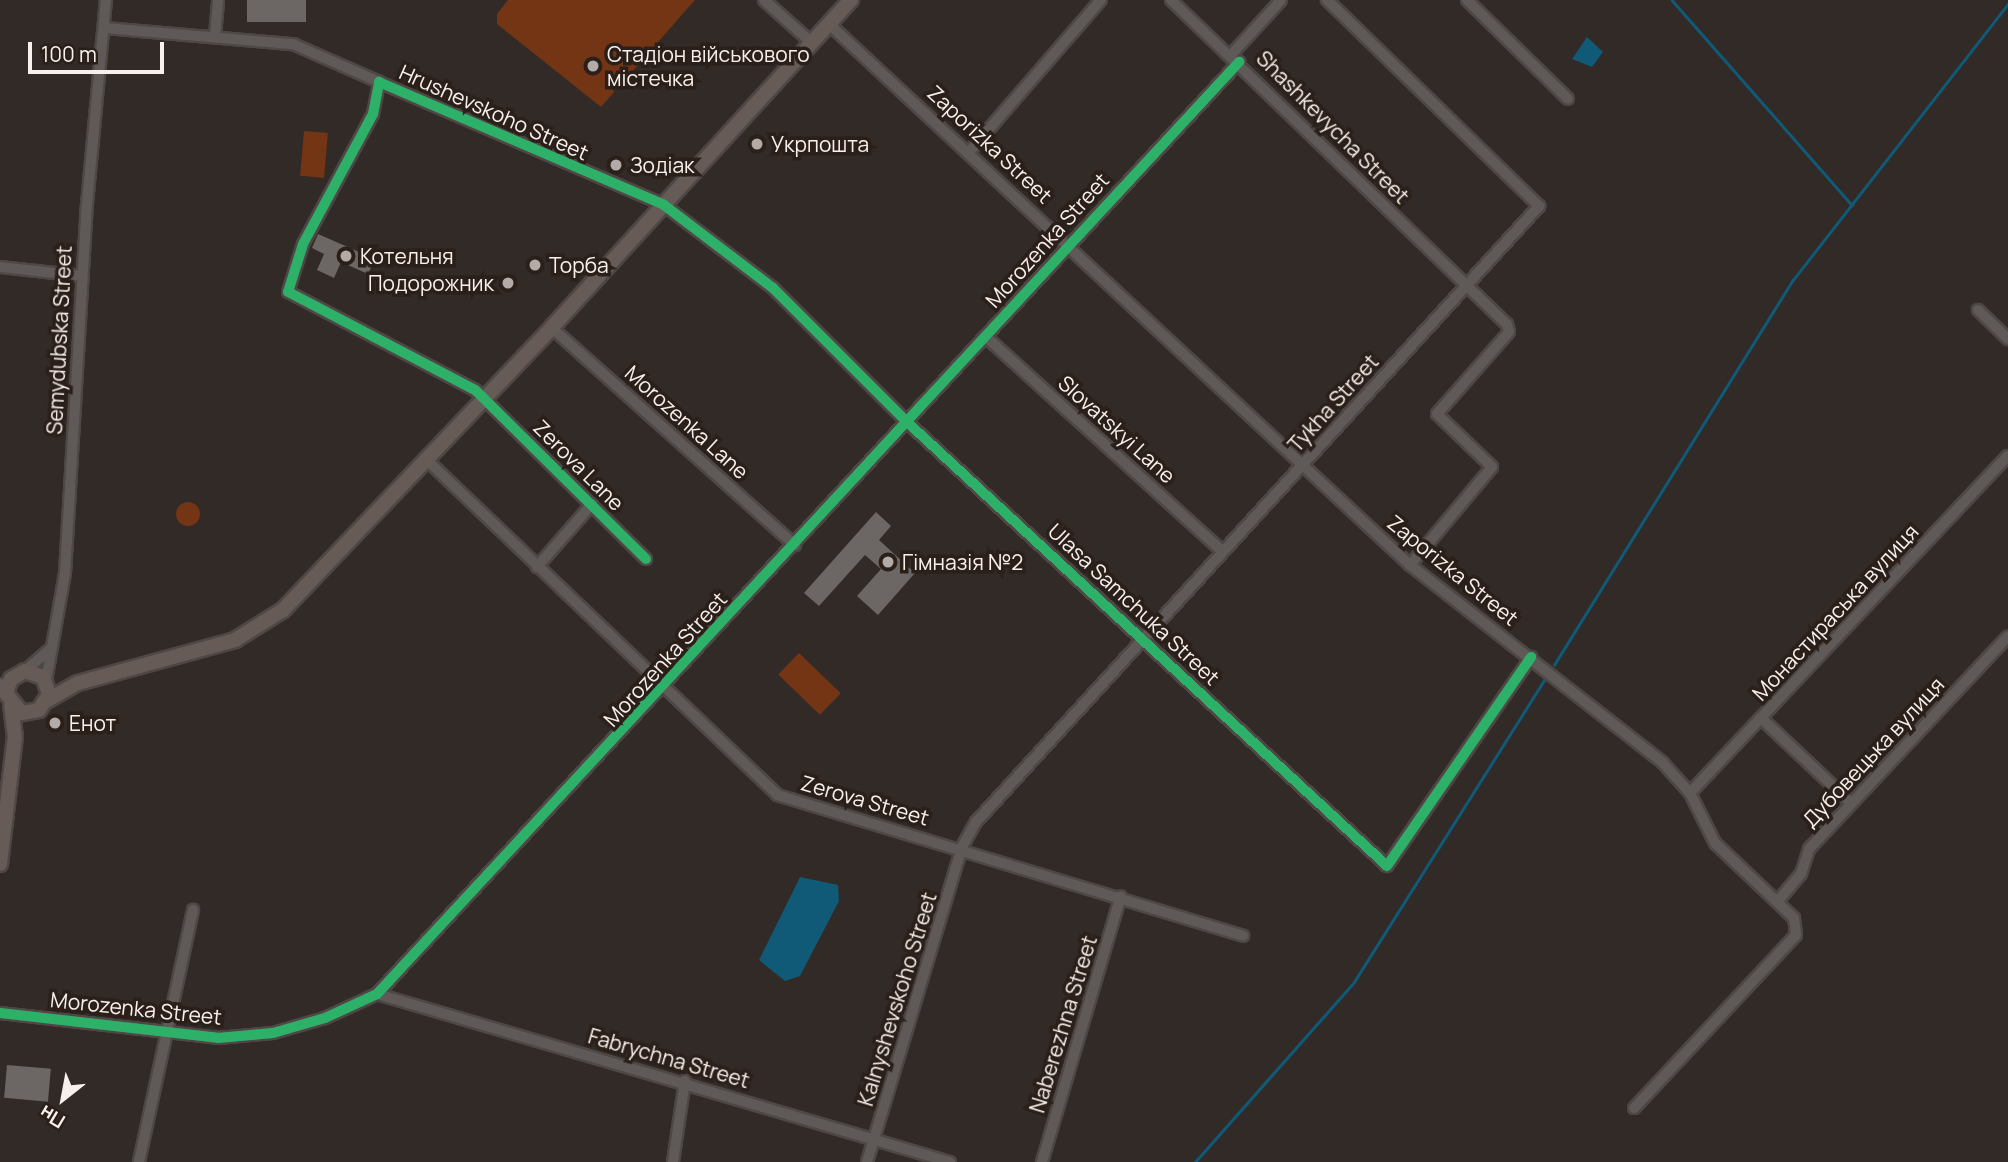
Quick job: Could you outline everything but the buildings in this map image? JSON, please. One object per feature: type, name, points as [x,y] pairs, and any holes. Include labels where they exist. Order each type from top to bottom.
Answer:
[{"type":"main road","points":[[14,750],[36,712],[48,700],[78,684],[178,659],[257,629],[428,461],[851,0]]},
{"type":"main road","points":[[0,674],[21,672],[46,681],[78,684]]},
{"type":"main road","points":[[0,864],[14,750],[6,695],[21,672]]},
{"type":"main road","points":[[46,681],[48,700]]},
{"type":"main road","points":[[6,695],[22,713],[36,712]]},
{"type":"street","name":"Semydubska Street","points":[[46,681],[49,650],[65,573],[82,275],[106,0]]},
{"type":"street","points":[[215,36],[218,0]]},
{"type":"street","points":[[764,0],[811,43]]},
{"type":"street","points":[[970,151],[1101,0]]},
{"type":"street","name":"Shashkevycha Street","points":[[1171,0],[1507,324],[1509,332],[1437,414],[1492,467],[1410,565]]},
{"type":"street","name":"Morozenka Street","points":[[0,1013],[218,1038],[273,1033],[325,1018],[377,994],[665,689],[1235,59],[1281,0]]},
{"type":"street","name":"Tykha Street","points":[[962,847],[976,822],[1539,205],[1327,0]]},
{"type":"street","points":[[1467,0],[1568,99]]},
{"type":"street","name":"Zaporizka Street","points":[[830,24],[1069,243],[1410,565],[1633,735],[1690,793],[1715,842],[1798,923],[1796,935],[1634,1108]]},
{"type":"street","name":"Hrushevskoho Street","points":[[105,28],[293,44],[664,205]]},
{"type":"street","name":"Hrushevskoho Street","points":[[379,82],[373,114],[303,244],[288,292],[484,398]]},
{"type":"street","name":"Ulasa Samchuka Street","points":[[664,205],[773,288],[906,421],[1387,866],[1531,657]]},
{"type":"street","points":[[0,267],[82,275]]},
{"type":"street","points":[[1978,310],[2008,339]]},
{"type":"street","name":"Morozenka Lane","points":[[552,328],[795,545]]},
{"type":"street","name":"Slovatskyi Lane","points":[[985,336],[1222,551]]},
{"type":"street","name":"Zerova Lane","points":[[484,398],[646,559]]},
{"type":"street","name":"Монастираська вулиця","points":[[1690,793],[2008,456]]},
{"type":"street","name":"Zerova Street","points":[[428,461],[777,795],[962,847],[1243,936]]},
{"type":"street","name":"Zerova Lane","points":[[537,567],[592,505]]},
{"type":"street","name":"Дубовецька вулиця","points":[[1778,901],[1801,874],[1809,849],[2008,636]]},
{"type":"street","points":[[21,672],[49,650]]},
{"type":"street","points":[[1761,718],[1851,803]]},
{"type":"street","name":"Kalnyshevskoho Street","points":[[867,1162],[962,847]]},
{"type":"street","name":"Naberezhna Street","points":[[1042,1162],[1122,896]]},
{"type":"street","points":[[139,1162],[193,910]]},
{"type":"street","name":"Fabrychna Street","points":[[377,994],[685,1082],[950,1162]]},
{"type":"street","points":[[673,1162],[685,1082]]},
{"type":"shaded area","name":"Стадіон військового містечка","points":[[508,0],[695,0],[601,107],[497,24],[497,14]]},
{"type":"shaded area","points":[[304,131],[328,133],[324,178],[300,176]]},
{"type":"shaded area","points":[[188,502],[197,505],[200,514],[197,523],[188,526],[179,523],[176,514],[179,505]]},
{"type":"shaded area","points":[[799,653],[841,693],[820,715],[778,675]]},
{"type":"water","points":[[1587,37],[1603,52],[1592,67],[1572,59]]},
{"type":"water","points":[[800,877],[838,885],[839,901],[800,976],[785,981],[759,960]]},
{"type":"waterway","points":[[1672,0],[1852,205]]},
{"type":"waterway","points":[[1554,665],[1793,280],[2008,4]]},
{"type":"waterway","points":[[1195,1162],[1354,982],[1546,677]]},
{"type":"cycle path","points":[[0,1013],[218,1038],[273,1033],[325,1018],[377,994],[1239,62]]},
{"type":"cycle path","points":[[646,559],[475,390],[288,292],[303,244],[373,114],[379,82],[664,205],[773,288],[906,421],[1387,866],[1531,657]]},
{"type":"place","name":"Стадіон військового містечка","points":[[593,66]]},
{"type":"place","name":"Укрпошта","points":[[757,144]]},
{"type":"place","name":"Зодіак","points":[[616,165]]},
{"type":"place","name":"Котельня","points":[[346,256]]},
{"type":"place","name":"Торба","points":[[535,265]]},
{"type":"place","name":"Подорожник","points":[[508,283]]},
{"type":"place","name":"Гімназія №2","points":[[888,562]]},
{"type":"place","name":"Енот","points":[[55,723]]}]
